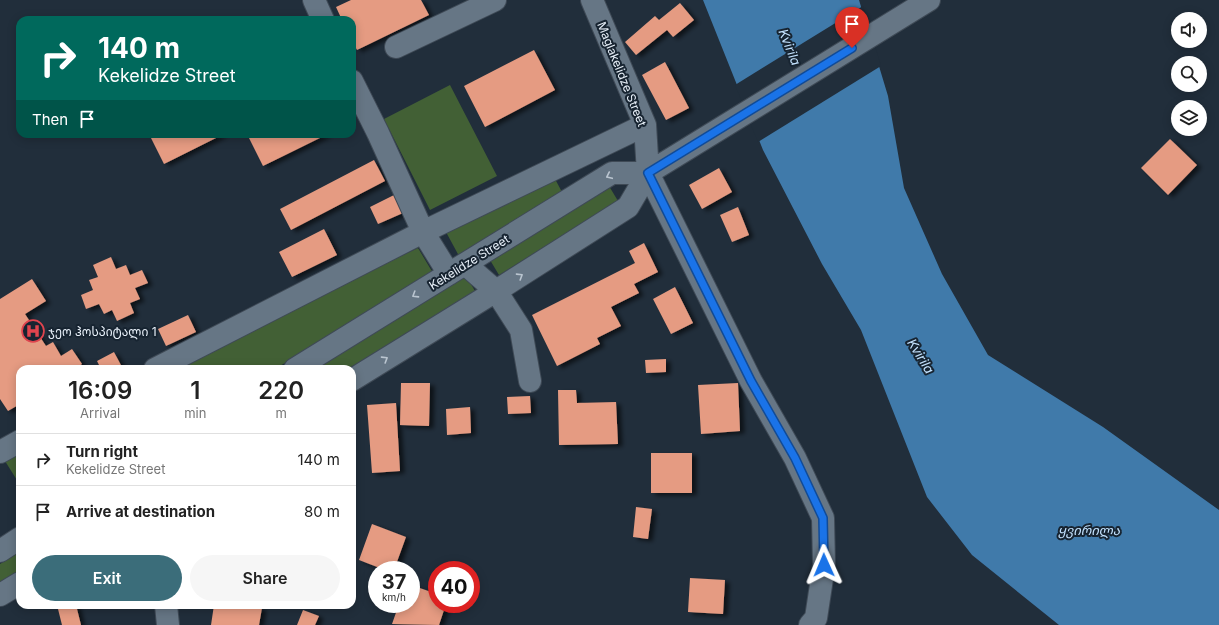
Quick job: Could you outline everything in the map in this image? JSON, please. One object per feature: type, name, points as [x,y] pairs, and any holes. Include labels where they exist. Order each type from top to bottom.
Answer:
[{"type":"street","points":[[314,0],[321,16]]},
{"type":"street","points":[[396,47],[495,0]]},
{"type":"street","name":"Maglakelidze Street","points":[[592,0],[645,125],[648,173]]},
{"type":"street","points":[[356,378],[628,207],[648,173],[929,0]]},
{"type":"street","points":[[356,89],[424,232],[457,269],[496,291],[521,330],[530,381]]},
{"type":"street","points":[[163,365],[424,232],[645,125]]},
{"type":"street","name":"Kekelidze Street","points":[[301,365],[612,173],[648,173]]},
{"type":"street","points":[[648,173],[751,381],[795,458],[823,518],[824,565],[816,618],[810,625]]},
{"type":"street","points":[[0,452],[16,443]]},
{"type":"street","points":[[0,551],[16,541]]},
{"type":"street","points":[[0,596],[16,586]]},
{"type":"street","points":[[166,609],[168,625]]},
{"type":"green space","points":[[450,85],[497,176],[430,210],[384,119]]},
{"type":"green space","points":[[554,177],[563,194],[459,256],[446,232]]},
{"type":"green space","points":[[609,186],[618,201],[499,275],[490,260]]},
{"type":"green space","points":[[418,248],[433,273],[282,365],[169,365]]},
{"type":"green space","points":[[466,276],[475,291],[355,365],[321,365]]},
{"type":"green space","points":[[16,454],[16,479],[5,461]]},
{"type":"green space","points":[[16,554],[16,575],[0,585],[0,564]]},
{"type":"water","name":"ყვირილა","points":[[703,0],[859,0],[888,96],[904,188],[942,274],[988,355],[1103,427],[1219,510],[1219,625],[1059,625],[972,555],[927,497],[861,330],[822,264],[763,150]]},
{"type":"pier","points":[[863,6],[881,66],[758,142],[735,85]]},
{"type":"building","points":[[351,0],[421,0],[429,15],[357,50],[356,16],[340,16],[336,7]]},
{"type":"building","points":[[680,3],[694,20],[673,37],[667,30],[636,55],[625,42],[655,16],[659,20]]},
{"type":"building","points":[[534,50],[555,90],[485,127],[464,86]]},
{"type":"building","points":[[665,62],[689,108],[666,120],[642,75]]},
{"type":"building","points":[[151,138],[216,138],[164,164]]},
{"type":"building","points":[[249,138],[320,138],[263,166]]},
{"type":"building","points":[[1170,139],[1197,165],[1168,195],[1141,168]]},
{"type":"building","points":[[374,160],[385,181],[291,230],[280,209]]},
{"type":"building","points":[[719,168],[732,192],[702,209],[689,185]]},
{"type":"building","points":[[394,195],[403,213],[378,224],[370,207]]},
{"type":"building","points":[[738,207],[749,235],[732,242],[720,215]]},
{"type":"building","points":[[324,229],[337,255],[292,277],[279,252]]},
{"type":"building","points":[[644,243],[658,272],[634,284],[639,293],[611,307],[621,326],[597,338],[600,344],[557,366],[532,315],[635,263],[629,251]]},
{"type":"building","points":[[111,257],[116,269],[126,265],[130,275],[142,270],[148,283],[135,288],[140,299],[130,303],[134,313],[117,321],[112,310],[104,314],[99,304],[86,309],[81,295],[93,290],[89,280],[98,277],[93,265]]},
{"type":"building","name":"ჯეო ჰოსპიტალი 1","points":[[32,279],[46,301],[25,314],[46,346],[53,342],[61,356],[72,349],[82,364],[16,365],[16,406],[8,411],[0,399],[0,299]]},
{"type":"building","points":[[675,287],[693,323],[671,334],[653,299]]},
{"type":"building","points":[[188,315],[196,332],[166,346],[158,329]]},
{"type":"building","points":[[114,352],[121,365],[99,365],[97,361]]},
{"type":"building","points":[[666,359],[666,372],[646,373],[645,360]]},
{"type":"building","points":[[401,383],[430,383],[429,426],[400,425]]},
{"type":"building","points":[[738,383],[740,431],[701,434],[698,385]]},
{"type":"building","points":[[558,390],[576,390],[577,403],[616,402],[618,444],[559,445]]},
{"type":"building","points":[[530,396],[531,413],[508,414],[507,397]]},
{"type":"building","points":[[396,403],[400,471],[372,473],[367,405]]},
{"type":"building","points":[[470,407],[471,433],[447,435],[446,409]]},
{"type":"building","points":[[651,453],[692,453],[692,493],[651,493]]},
{"type":"building","points":[[636,507],[652,509],[648,539],[633,537]]},
{"type":"building","points":[[372,524],[406,537],[397,561],[368,561],[368,563],[359,560]]},
{"type":"building","points":[[690,578],[725,580],[723,614],[688,612]]},
{"type":"building","points":[[420,588],[428,591],[428,613],[443,613],[439,625],[392,624],[396,613],[420,613]]},
{"type":"building","points":[[58,609],[77,609],[81,625],[62,625]]},
{"type":"building","points":[[213,609],[262,609],[259,625],[211,625]]},
{"type":"building","points":[[303,610],[319,616],[315,625],[297,625]]},
{"type":"place","name":"ჯეო ჰოსპიტალი 1","points":[[33,331]]},
{"type":"route","points":[[824,565],[823,518],[795,458],[751,381],[648,173],[852,48]]},
{"type":"water label","name":"Kvirila","points":[[790,47]]},
{"type":"water label","name":"Kvirila","points":[[921,356]]}]
